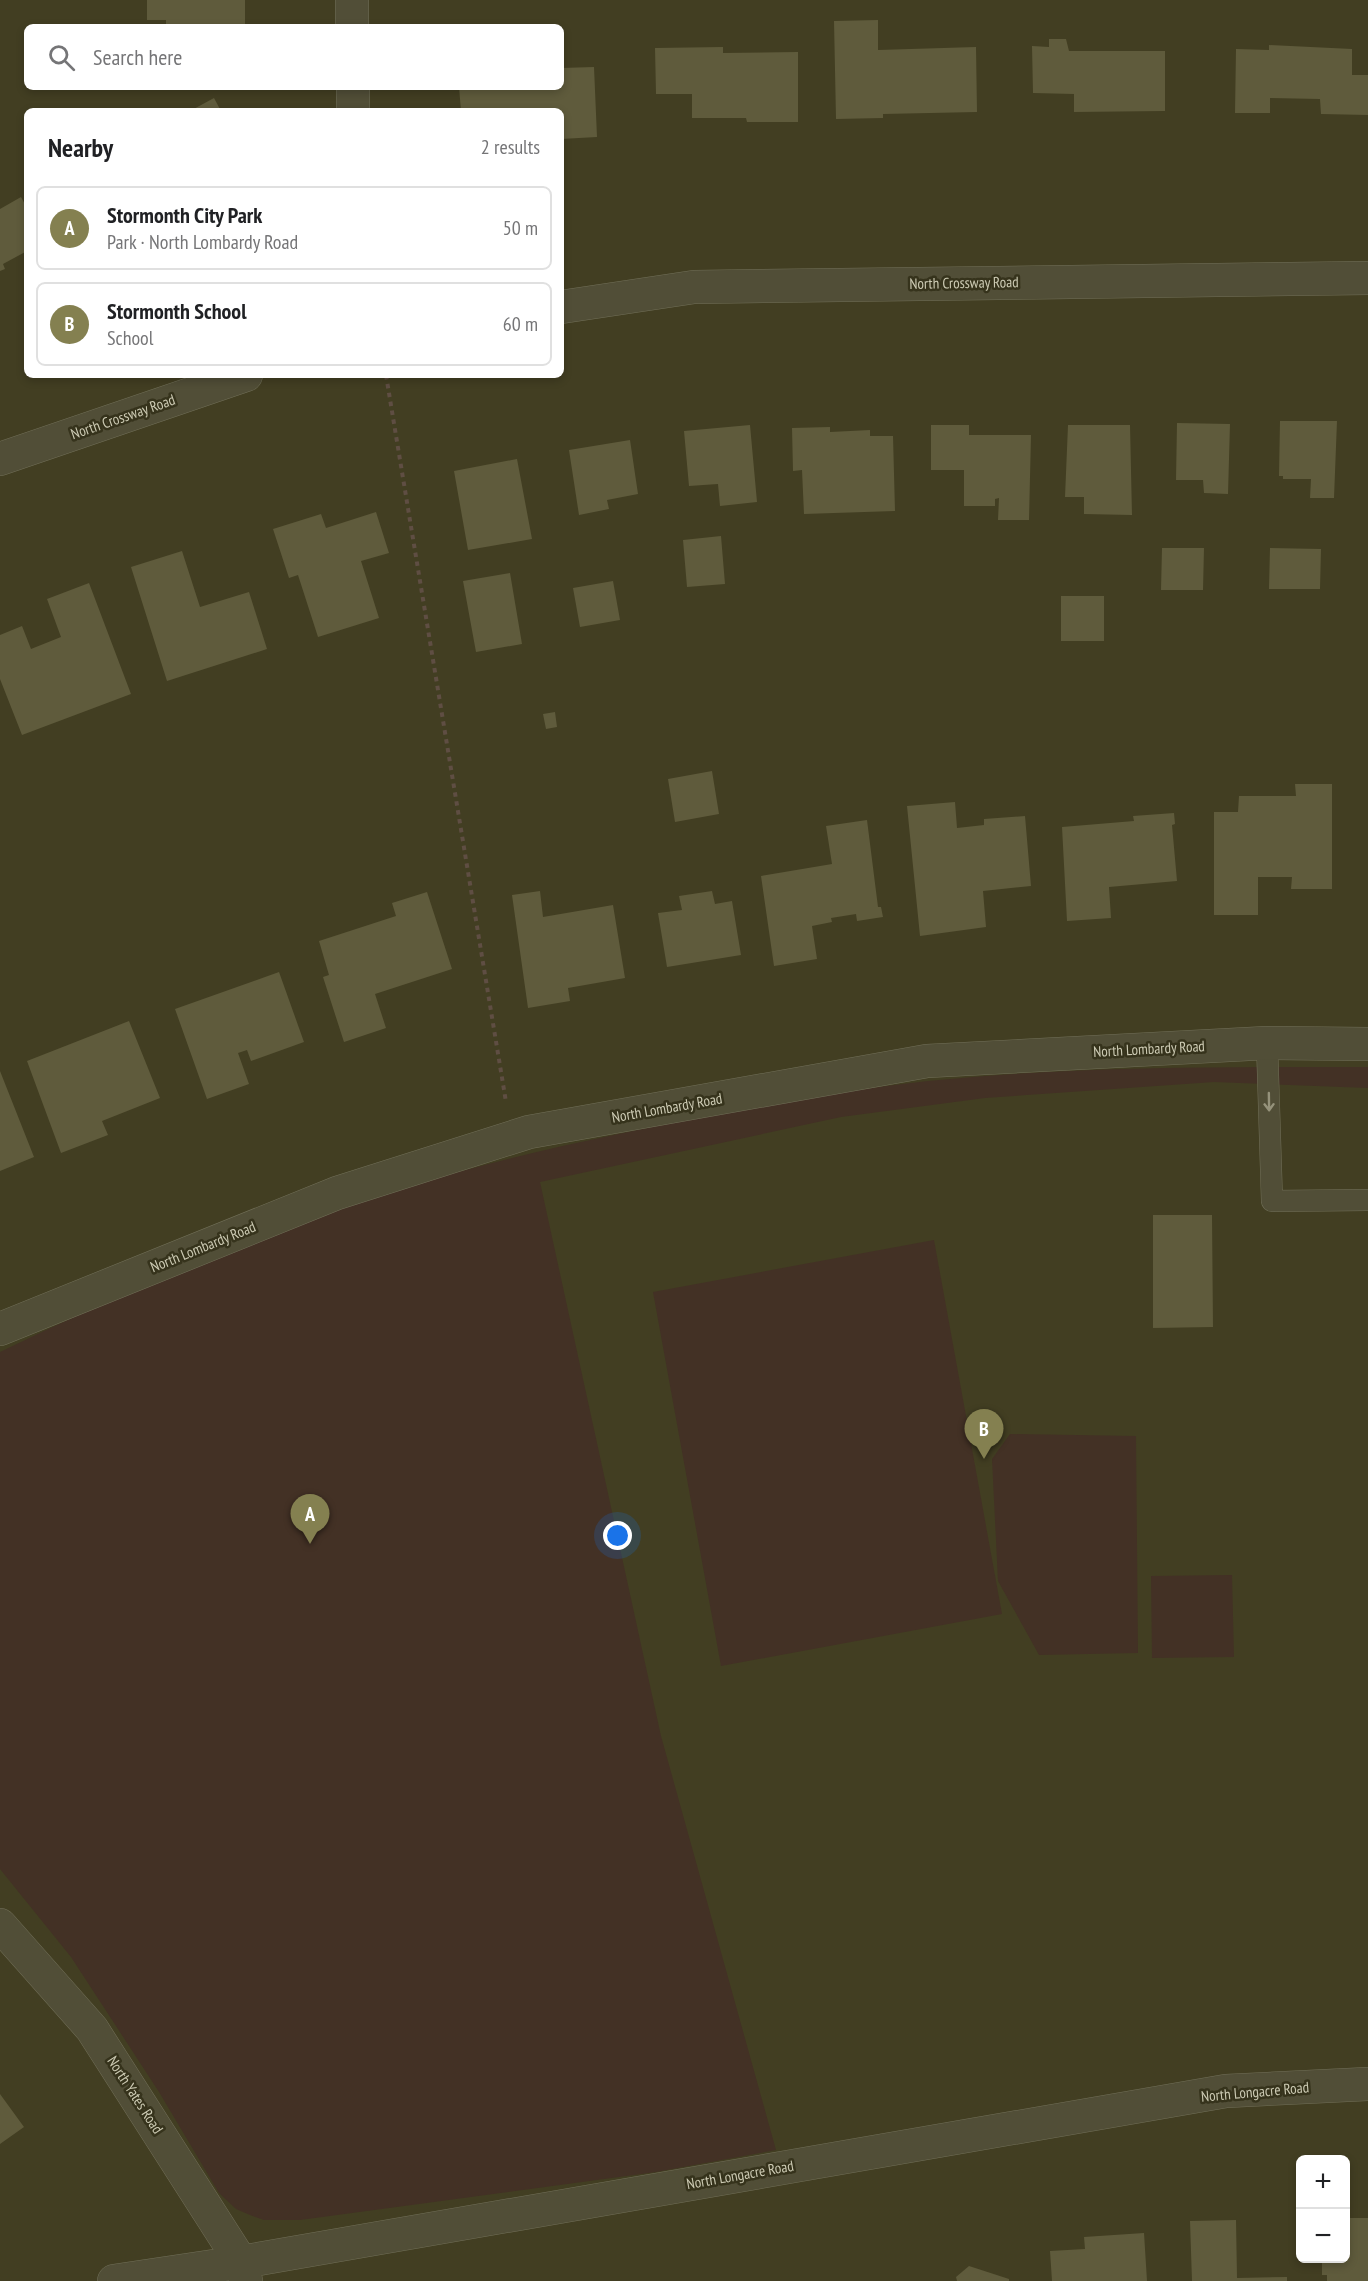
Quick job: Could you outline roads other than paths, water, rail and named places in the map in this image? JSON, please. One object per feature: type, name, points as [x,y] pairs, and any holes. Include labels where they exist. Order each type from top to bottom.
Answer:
[{"type":"street","points":[[352,0],[352,24]]},
{"type":"street","points":[[353,90],[353,108]]},
{"type":"street","name":"North Crossway Road","points":[[564,307],[694,287],[1368,278]]},
{"type":"street","name":"North Crossway Road","points":[[0,459],[237,378]]},
{"type":"street","name":"North Lombardy Road","points":[[0,1329],[336,1193],[529,1132],[927,1061],[1268,1043],[1368,1044]]},
{"type":"street","name":"North Yates Road","points":[[0,1925],[92,2029],[244,2272]]},
{"type":"street","name":"North Longacre Road","points":[[114,2281],[244,2272],[1226,2091],[1368,2084]]},
{"type":"lane","points":[[1268,1043],[1272,1201],[1368,1200]]},
{"type":"place","name":"Stormonth School","points":[[984,1459]]},
{"type":"place","name":"Stormonth City Park","points":[[310,1544]]}]
